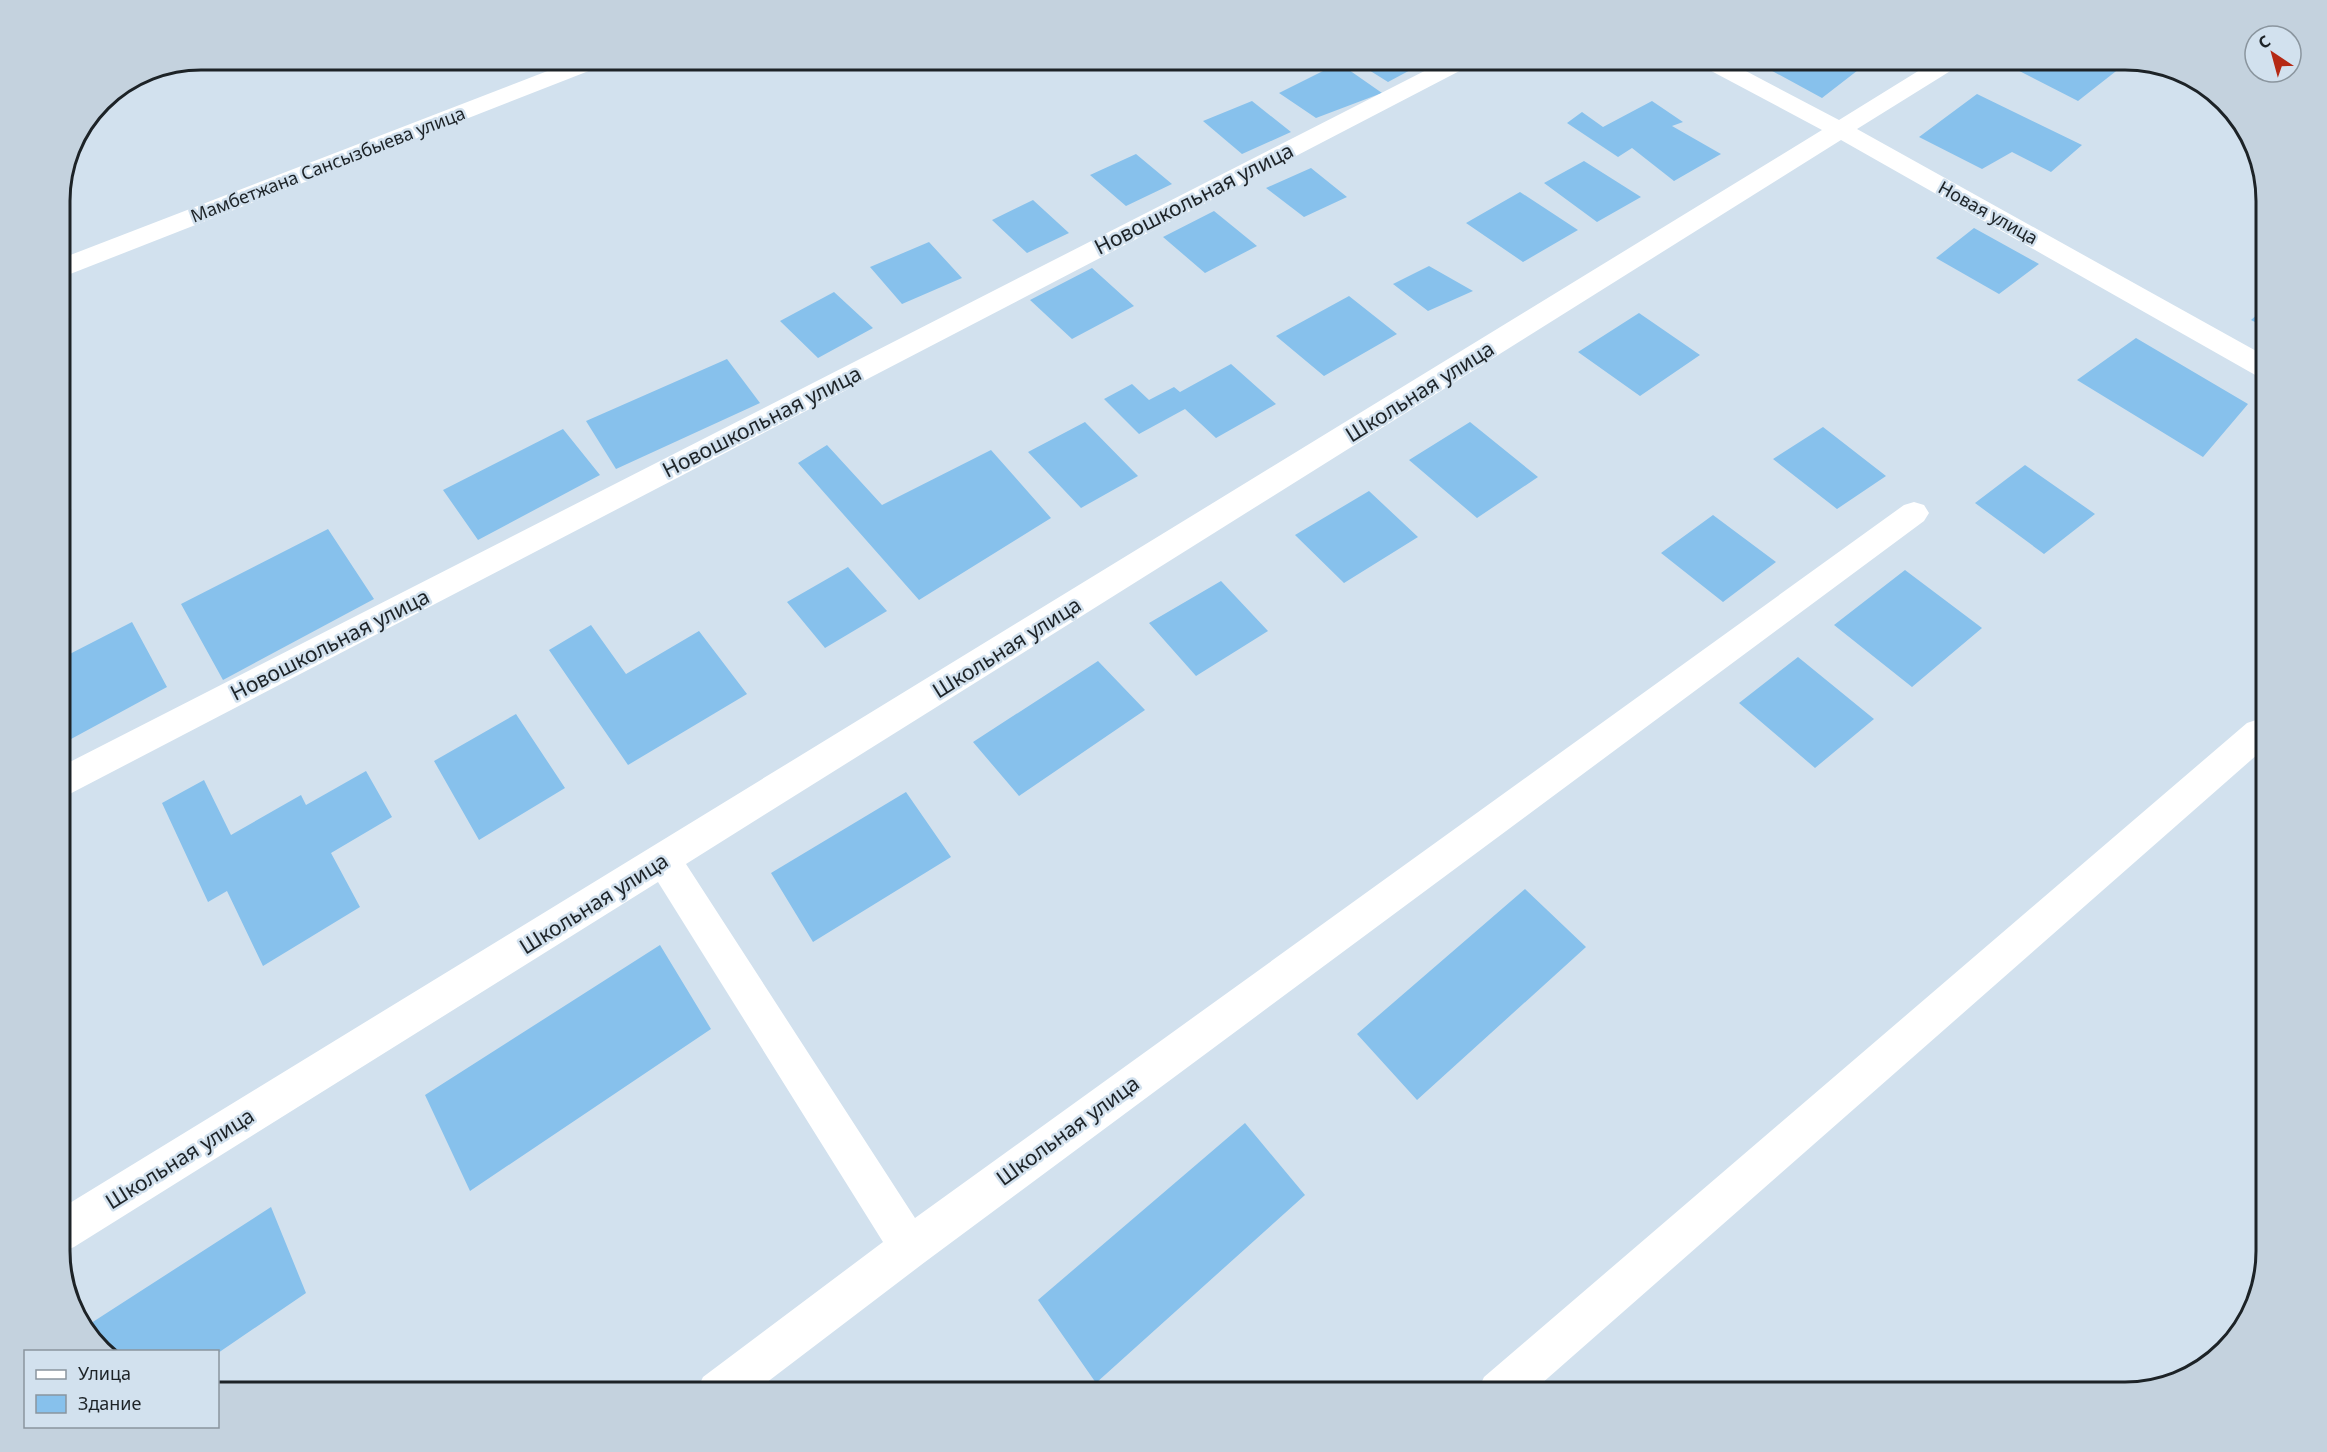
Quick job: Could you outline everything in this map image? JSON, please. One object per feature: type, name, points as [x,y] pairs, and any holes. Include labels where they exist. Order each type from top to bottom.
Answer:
[{"type":"street","name":"Новошкольная улица","points":[[71,778],[1443,70]]},
{"type":"street","name":"Новая улица","points":[[1727,70],[1841,130],[2256,363]]},
{"type":"street","name":"Школьная улица","points":[[71,1226],[1936,70]]},
{"type":"street","name":"Мамбетжана Сансызбыева улица","points":[[71,265],[568,71]]},
{"type":"street","name":"Школьная улица","points":[[731,1382],[910,1247],[1914,513]]},
{"type":"street","points":[[1511,1382],[2256,736]]},
{"type":"street","points":[[664,860],[910,1247]]},
{"type":"building","points":[[1324,70],[1350,70],[1382,93],[1316,118],[1279,93]]},
{"type":"building","points":[[1370,70],[1410,70],[1388,82]]},
{"type":"building","points":[[1771,70],[1858,70],[1822,98]]},
{"type":"building","points":[[2018,70],[2117,70],[2078,101]]},
{"type":"building","points":[[1977,94],[2082,145],[2051,172],[2012,152],[1982,169],[1919,137]]},
{"type":"building","points":[[1252,101],[1291,132],[1242,154],[1203,121]]},
{"type":"building","points":[[1652,101],[1683,122],[1672,126],[1721,154],[1674,181],[1632,148],[1618,157],[1567,123],[1582,112],[1603,127]]},
{"type":"building","points":[[1136,154],[1172,184],[1126,206],[1090,175]]},
{"type":"building","points":[[1584,161],[1641,197],[1597,222],[1544,183]]},
{"type":"building","points":[[1311,168],[1347,197],[1304,217],[1266,188]]},
{"type":"building","points":[[1520,192],[1578,230],[1523,262],[1466,223]]},
{"type":"building","points":[[1033,200],[1069,233],[1027,253],[992,220]]},
{"type":"building","points":[[1214,211],[1257,246],[1205,273],[1163,237]]},
{"type":"building","points":[[1974,228],[2039,264],[1999,294],[1936,258]]},
{"type":"building","points":[[929,242],[962,278],[902,304],[870,267]]},
{"type":"building","points":[[1429,266],[1473,291],[1428,311],[1393,284]]},
{"type":"building","points":[[1092,268],[1134,306],[1072,339],[1030,300]]},
{"type":"building","points":[[834,292],[873,328],[818,358],[780,321]]},
{"type":"building","points":[[1349,296],[1397,334],[1324,376],[1276,336]]},
{"type":"building","points":[[1639,313],[1700,355],[1640,396],[1578,352]]},
{"type":"building","points":[[2136,338],[2248,404],[2203,457],[2077,380]]},
{"type":"building","points":[[727,359],[760,403],[616,469],[586,421]]},
{"type":"building","points":[[1231,364],[1276,404],[1216,438],[1185,409],[1139,434],[1104,399],[1132,384],[1149,400],[1174,387],[1180,392]]},
{"type":"building","points":[[1085,422],[1138,476],[1081,508],[1028,452]]},
{"type":"building","points":[[1470,422],[1538,477],[1477,518],[1409,460]]},
{"type":"building","points":[[1823,427],[1886,476],[1837,509],[1773,459]]},
{"type":"building","points":[[563,429],[600,475],[478,540],[443,490]]},
{"type":"building","points":[[827,445],[882,505],[991,450],[1051,518],[919,600],[798,463]]},
{"type":"building","points":[[2025,465],[2095,514],[2044,554],[1975,503]]},
{"type":"building","points":[[1369,491],[1418,537],[1344,583],[1295,535]]},
{"type":"building","points":[[1713,515],[1776,562],[1723,602],[1661,553]]},
{"type":"building","points":[[328,529],[374,599],[223,680],[181,604]]},
{"type":"building","points":[[848,567],[887,611],[825,648],[787,602]]},
{"type":"building","points":[[1905,570],[1982,628],[1912,687],[1834,625]]},
{"type":"building","points":[[1221,581],[1268,631],[1196,676],[1149,623]]},
{"type":"building","points":[[132,622],[167,687],[71,739],[71,653]]},
{"type":"building","points":[[591,625],[626,674],[699,631],[747,694],[628,765],[549,650]]},
{"type":"building","points":[[1798,657],[1874,719],[1815,768],[1739,703]]},
{"type":"building","points":[[1098,661],[1145,710],[1019,796],[973,742]]},
{"type":"building","points":[[516,714],[565,788],[479,840],[434,761]]},
{"type":"building","points":[[366,771],[392,817],[331,853],[360,907],[263,966],[227,891],[208,902],[162,803],[204,780],[231,835],[301,795],[306,805]]},
{"type":"building","points":[[906,792],[951,857],[813,942],[771,873]]},
{"type":"building","points":[[1525,889],[1586,947],[1417,1100],[1357,1034]]},
{"type":"building","points":[[660,945],[711,1029],[470,1191],[425,1095]]},
{"type":"building","points":[[1245,1123],[1305,1195],[1097,1382],[1038,1300]]},
{"type":"building","points":[[271,1207],[306,1293],[219,1352],[219,1350],[117,1350],[92,1322]]}]
